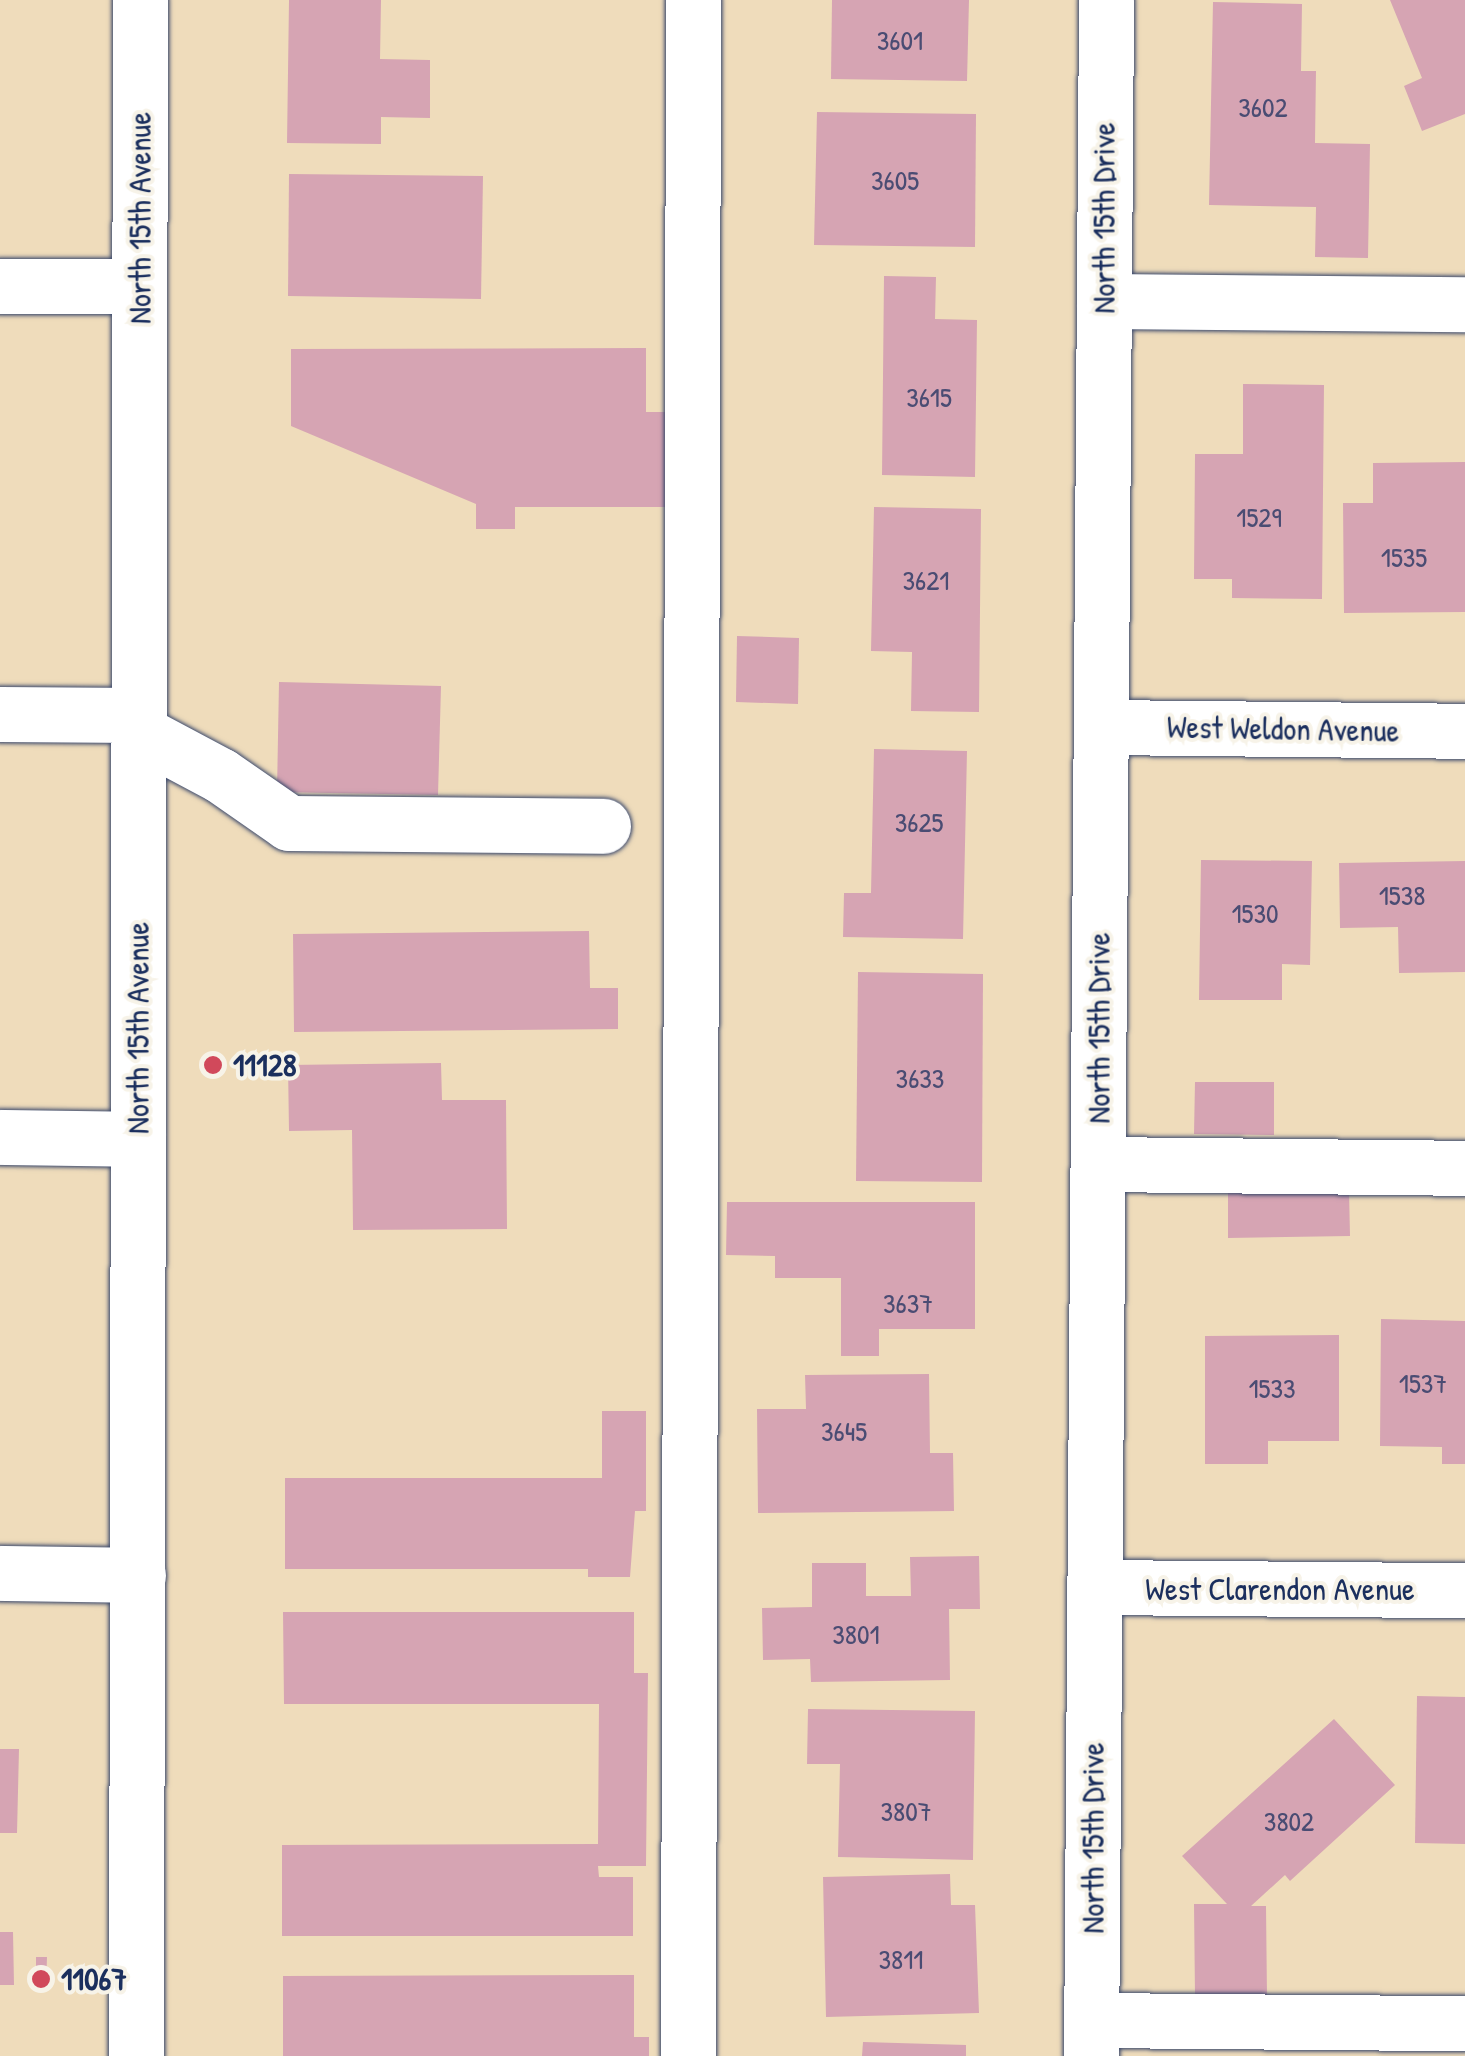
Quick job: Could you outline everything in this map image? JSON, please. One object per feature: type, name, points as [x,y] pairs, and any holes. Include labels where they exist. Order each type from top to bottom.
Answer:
[{"type":"street","name":"North 15th Avenue","points":[[136,2056],[140,0]]},
{"type":"street","points":[[688,2056],[693,0]]},
{"type":"street","name":"North 15th Drive","points":[[1091,2038],[1106,0]]},
{"type":"street","points":[[0,286],[140,286]]},
{"type":"street","points":[[1104,301],[1465,304]]},
{"type":"street","points":[[0,714],[140,723],[288,824],[604,826]]},
{"type":"street","name":"West Weldon Avenue","points":[[1101,727],[1465,731]]},
{"type":"street","points":[[0,1137],[138,1139]]},
{"type":"street","points":[[1098,1164],[1465,1168]]},
{"type":"street","points":[[0,1573],[138,1575]]},
{"type":"street","name":"West Clarendon Avenue","points":[[1094,1587],[1465,1590]]},
{"type":"street","points":[[1091,2038],[1465,2022]]},
{"type":"building","points":[[289,0],[381,0],[380,59],[430,60],[430,118],[381,117],[381,144],[287,143]]},
{"type":"building","points":[[832,0],[969,0],[967,81],[831,79]]},
{"type":"building","points":[[1390,0],[1465,0],[1465,114],[1422,131],[1404,86],[1422,78]]},
{"type":"building","points":[[1213,2],[1302,4],[1301,71],[1316,71],[1315,143],[1370,144],[1368,258],[1315,257],[1316,207],[1209,205]]},
{"type":"building","points":[[817,112],[976,114],[975,247],[814,245]]},
{"type":"building","points":[[289,174],[483,176],[481,299],[288,296]]},
{"type":"building","points":[[884,276],[936,277],[935,319],[977,320],[975,477],[882,475]]},
{"type":"building","points":[[646,348],[646,412],[665,412],[665,507],[515,507],[515,529],[476,529],[476,504],[291,426],[291,349]]},
{"type":"building","points":[[1243,384],[1324,385],[1322,599],[1232,598],[1232,579],[1194,579],[1195,454],[1243,454]]},
{"type":"building","points":[[1465,462],[1465,612],[1344,613],[1343,503],[1373,503],[1373,463]]},
{"type":"building","points":[[874,507],[981,509],[979,712],[911,711],[912,652],[871,651]]},
{"type":"building","points":[[737,636],[799,638],[798,704],[736,702]]},
{"type":"building","points":[[279,682],[441,686],[438,795],[277,792]]},
{"type":"building","points":[[874,749],[967,751],[963,939],[843,937],[844,893],[871,893]]},
{"type":"building","points":[[1201,860],[1312,861],[1310,965],[1282,964],[1282,1000],[1199,1000]]},
{"type":"building","points":[[1465,861],[1465,972],[1399,973],[1398,927],[1340,928],[1339,863]]},
{"type":"building","points":[[589,931],[590,988],[618,988],[618,1029],[294,1032],[293,934]]},
{"type":"building","points":[[858,972],[983,974],[982,1182],[856,1181]]},
{"type":"building","points":[[441,1063],[442,1100],[506,1100],[507,1229],[353,1230],[352,1130],[289,1131],[288,1065]]},
{"type":"building","points":[[1195,1082],[1274,1082],[1274,1135],[1194,1134]]},
{"type":"building","points":[[1349,1190],[1350,1236],[1228,1238],[1228,1192]]},
{"type":"building","points":[[727,1202],[975,1202],[975,1329],[879,1329],[879,1356],[841,1356],[841,1278],[775,1278],[775,1256],[726,1255]]},
{"type":"building","points":[[1381,1319],[1465,1321],[1465,1464],[1442,1464],[1442,1447],[1380,1446]]},
{"type":"building","points":[[1339,1335],[1339,1441],[1268,1441],[1268,1464],[1205,1464],[1205,1336]]},
{"type":"building","points":[[929,1374],[930,1453],[953,1453],[954,1511],[758,1513],[757,1409],[806,1409],[805,1375]]},
{"type":"building","points":[[602,1411],[646,1411],[646,1511],[635,1511],[630,1577],[588,1577],[588,1569],[285,1569],[285,1478],[602,1478]]},
{"type":"building","points":[[979,1556],[980,1609],[949,1609],[950,1680],[811,1682],[810,1659],[763,1660],[762,1608],[812,1607],[812,1563],[866,1563],[866,1596],[911,1596],[910,1557]]},
{"type":"building","points":[[283,1612],[634,1612],[634,1673],[648,1673],[646,1866],[598,1866],[599,1877],[633,1877],[633,1936],[282,1936],[282,1845],[598,1844],[599,1704],[284,1704]]},
{"type":"building","points":[[1417,1696],[1465,1697],[1465,1844],[1415,1843]]},
{"type":"building","points":[[808,1709],[975,1711],[973,1860],[838,1857],[840,1764],[807,1764]]},
{"type":"building","points":[[1334,1719],[1395,1785],[1290,1881],[1285,1875],[1251,1906],[1266,1906],[1267,1997],[1195,1996],[1194,1904],[1227,1904],[1182,1856]]},
{"type":"building","points":[[0,1749],[19,1749],[17,1833],[0,1833]]},
{"type":"building","points":[[950,1874],[951,1905],[975,1905],[979,2013],[826,2017],[823,1877]]},
{"type":"building","points":[[0,1932],[13,1932],[14,1985],[0,1985]]},
{"type":"building","points":[[36,1957],[47,1957],[46,1985],[36,1985]]},
{"type":"building","points":[[634,1975],[634,2037],[649,2037],[649,2056],[283,2056],[283,1976]]},
{"type":"building","points":[[863,2042],[966,2045],[966,2056],[862,2056]]},
{"type":"place","name":"11128","points":[[213,1065]]},
{"type":"place","name":"11067","points":[[41,1979]]}]
